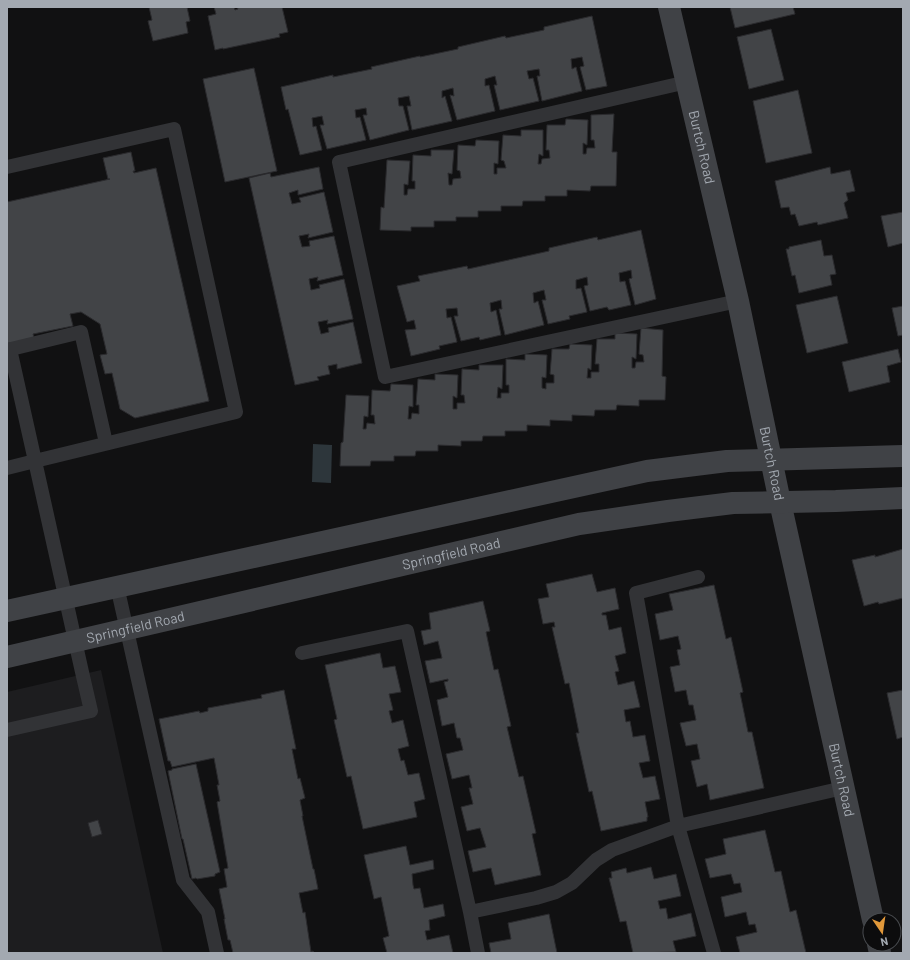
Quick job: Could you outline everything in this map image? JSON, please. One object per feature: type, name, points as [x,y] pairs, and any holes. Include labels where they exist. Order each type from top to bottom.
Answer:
[{"type":"main road","name":"Burtch Road","points":[[669,7],[738,301],[780,502],[871,912]]},
{"type":"main road","points":[[7,611],[647,471],[727,460],[827,459],[903,456]]},
{"type":"main road","name":"Springfield Road","points":[[7,657],[579,524],[733,503],[903,498]]},
{"type":"lane","points":[[687,82],[339,162],[385,377],[738,301]]},
{"type":"lane","points":[[7,167],[174,129],[236,412],[7,468]]},
{"type":"lane","points":[[7,730],[92,711],[8,350],[82,332],[106,443]]},
{"type":"lane","points":[[698,577],[636,593],[678,826],[714,953]]},
{"type":"lane","points":[[117,586],[183,880],[208,912],[217,953]]},
{"type":"lane","points":[[302,654],[407,631],[478,953]]},
{"type":"lane","points":[[470,912],[536,898],[556,892],[572,883],[596,860],[612,850],[678,826],[843,788]]},
{"type":"shaded area","points":[[313,444],[332,445],[331,483],[312,482]]},
{"type":"shaded area","points":[[101,670],[163,953],[7,953],[7,692]]},
{"type":"building","points":[[149,7],[187,7],[190,21],[186,22],[188,33],[153,41],[148,21],[152,20]]},
{"type":"building","points":[[214,7],[234,7],[235,10],[238,9],[237,7],[282,7],[288,32],[279,34],[280,37],[215,50],[208,16],[216,14]]},
{"type":"building","points":[[730,7],[793,7],[795,14],[735,28]]},
{"type":"building","points":[[592,16],[607,86],[586,90],[580,67],[584,66],[582,57],[571,59],[572,69],[576,67],[582,91],[542,101],[537,76],[540,76],[539,69],[527,71],[529,79],[533,78],[539,101],[500,110],[494,85],[497,85],[495,76],[485,79],[485,86],[489,85],[495,111],[457,120],[450,95],[454,96],[453,88],[442,91],[442,98],[445,96],[452,121],[412,130],[407,106],[411,106],[409,96],[398,98],[399,106],[403,106],[409,130],[370,140],[363,115],[367,115],[366,108],[355,110],[356,118],[360,117],[366,140],[327,149],[320,125],[324,125],[322,116],[312,118],[313,127],[316,126],[322,150],[300,155],[288,109],[286,110],[281,87],[333,75],[333,77],[372,69],[371,67],[458,49],[458,47],[505,36],[506,38],[544,30],[544,27]]},
{"type":"building","points":[[771,29],[784,80],[749,89],[737,37]]},
{"type":"building","points":[[254,68],[277,171],[225,182],[203,79]]},
{"type":"building","points":[[798,90],[812,153],[766,163],[753,101]]},
{"type":"building","points":[[614,114],[612,152],[617,152],[616,186],[591,186],[590,191],[567,190],[567,196],[545,196],[545,201],[523,201],[522,206],[501,206],[501,211],[478,211],[478,217],[456,217],[456,221],[434,221],[434,227],[411,227],[411,231],[380,230],[381,207],[384,208],[387,160],[410,161],[408,185],[404,184],[404,195],[407,195],[408,189],[415,189],[415,181],[412,181],[413,155],[431,156],[431,150],[454,150],[452,174],[448,173],[449,185],[452,185],[453,179],[461,178],[460,171],[457,170],[458,145],[475,146],[476,140],[499,141],[498,164],[494,163],[494,174],[497,174],[497,168],[506,168],[504,161],[501,160],[503,135],[521,136],[521,130],[543,130],[543,156],[539,154],[538,164],[541,164],[542,159],[550,158],[549,150],[546,150],[547,125],[565,125],[566,119],[588,120],[587,145],[583,143],[583,154],[586,154],[587,148],[595,148],[594,140],[591,140],[591,115]]},
{"type":"building","points":[[131,152],[135,171],[133,171],[134,173],[156,168],[209,401],[135,418],[120,409],[112,373],[105,374],[100,355],[107,354],[100,324],[81,312],[70,314],[73,326],[33,334],[35,341],[7,347],[7,202],[110,179],[108,179],[103,158]]},
{"type":"building","points":[[319,167],[323,189],[298,195],[298,190],[289,193],[292,204],[301,202],[299,198],[324,192],[333,232],[308,238],[309,234],[299,236],[302,247],[310,246],[309,241],[334,236],[343,275],[317,281],[318,277],[309,279],[311,290],[320,288],[319,285],[344,279],[353,319],[327,324],[328,320],[318,322],[321,334],[329,332],[328,328],[353,322],[362,363],[337,369],[337,364],[328,366],[330,374],[317,377],[319,380],[295,385],[249,178],[270,173],[271,177]]},
{"type":"building","points":[[830,167],[831,174],[850,170],[855,191],[846,193],[848,200],[844,203],[848,218],[818,225],[817,222],[799,226],[795,214],[791,215],[789,207],[781,208],[775,181]]},
{"type":"building","points":[[903,212],[903,243],[888,247],[881,216]]},
{"type":"building","points":[[641,230],[656,299],[635,305],[629,279],[632,278],[631,270],[619,273],[620,282],[625,281],[631,305],[609,310],[607,307],[590,311],[584,286],[588,285],[587,277],[576,280],[576,289],[581,288],[587,312],[569,316],[570,319],[548,324],[542,300],[546,300],[544,290],[533,293],[534,303],[538,301],[544,325],[505,335],[499,309],[502,309],[501,300],[490,303],[491,312],[496,310],[501,335],[480,340],[479,337],[461,341],[454,316],[458,316],[457,308],[446,309],[447,318],[451,317],[457,342],[439,346],[440,349],[411,356],[405,330],[416,329],[414,320],[407,322],[397,286],[420,281],[418,276],[467,266],[468,269],[549,251],[549,248],[597,237],[598,240]]},
{"type":"building","points":[[821,240],[824,256],[832,255],[836,274],[830,275],[832,285],[799,293],[795,275],[792,276],[786,249]]},
{"type":"building","points":[[837,296],[848,343],[807,353],[796,305]]},
{"type":"building","points":[[903,306],[903,335],[898,336],[892,308]]},
{"type":"building","points":[[641,328],[663,330],[662,376],[666,377],[665,400],[639,400],[639,406],[617,405],[616,410],[595,410],[594,416],[572,415],[572,421],[550,420],[550,426],[527,425],[527,431],[505,431],[505,436],[483,436],[482,441],[461,441],[461,446],[438,445],[438,451],[416,451],[415,456],[394,456],[394,461],[371,461],[370,466],[340,466],[346,395],[369,396],[368,417],[364,416],[363,429],[366,429],[367,423],[375,424],[374,415],[371,415],[372,390],[390,391],[391,384],[413,385],[413,407],[409,406],[408,419],[411,419],[412,413],[419,414],[419,405],[416,405],[418,379],[435,380],[435,374],[458,375],[457,398],[453,396],[453,409],[457,409],[457,403],[465,403],[464,395],[461,395],[462,369],[479,370],[479,365],[503,365],[502,389],[498,387],[497,398],[501,398],[501,393],[509,393],[509,385],[506,385],[506,359],[525,360],[525,354],[547,355],[546,378],[542,377],[542,388],[546,389],[546,383],[554,383],[554,375],[550,374],[552,349],[569,349],[570,344],[592,345],[591,370],[588,368],[587,378],[591,378],[591,372],[599,372],[599,364],[595,364],[597,339],[615,339],[615,333],[637,334],[636,359],[632,357],[632,368],[635,368],[636,362],[644,362],[643,355],[639,354]]},
{"type":"building","points":[[898,349],[901,362],[887,366],[890,382],[849,392],[842,362]]},
{"type":"building","points":[[903,549],[903,598],[864,606],[852,560],[875,555],[875,557]]},
{"type":"building","points":[[592,574],[597,592],[615,588],[619,609],[602,613],[602,615],[606,615],[609,630],[621,627],[626,653],[615,656],[619,671],[615,672],[618,685],[634,681],[640,707],[624,710],[626,722],[630,721],[633,737],[645,735],[650,761],[639,763],[643,778],[655,776],[660,799],[645,802],[648,817],[647,821],[601,831],[592,791],[589,792],[576,733],[579,733],[569,683],[565,684],[552,627],[555,627],[554,622],[543,624],[538,599],[549,597],[546,584]]},
{"type":"building","points":[[714,585],[726,639],[731,637],[743,692],[740,693],[748,732],[752,732],[764,788],[710,800],[707,784],[697,787],[691,761],[700,759],[697,744],[686,746],[680,723],[696,720],[693,705],[689,705],[686,690],[675,692],[670,667],[680,665],[677,650],[681,649],[678,636],[660,640],[655,614],[673,610],[669,594]]},
{"type":"building","points":[[483,601],[490,631],[486,632],[494,670],[498,669],[511,726],[507,727],[519,777],[523,776],[536,833],[532,834],[541,875],[495,885],[491,868],[473,872],[468,851],[486,847],[480,828],[467,831],[461,807],[473,804],[469,788],[472,788],[469,775],[452,779],[446,754],[463,750],[460,738],[457,738],[454,723],[442,726],[437,700],[448,697],[444,682],[448,681],[448,679],[430,683],[425,661],[442,658],[438,641],[424,645],[421,631],[431,629],[429,613]]},
{"type":"building","points":[[380,653],[383,668],[395,666],[401,692],[389,694],[393,710],[389,711],[392,723],[403,720],[409,746],[398,749],[401,761],[404,760],[408,775],[419,773],[425,799],[414,802],[417,817],[363,829],[351,776],[347,777],[334,720],[337,719],[325,665]]},
{"type":"building","points":[[284,690],[296,749],[292,749],[298,779],[300,778],[305,798],[300,800],[302,816],[318,889],[299,893],[303,913],[305,912],[311,952],[313,951],[314,953],[233,953],[230,940],[228,940],[219,889],[227,887],[224,869],[228,868],[217,802],[220,801],[217,785],[219,785],[214,758],[172,767],[170,761],[168,761],[159,719],[199,711],[200,713],[208,711],[208,708],[262,698],[261,695]]},
{"type":"building","points":[[903,690],[903,737],[897,739],[887,693]]},
{"type":"building","points":[[196,764],[220,872],[215,874],[215,876],[192,879],[168,771]]},
{"type":"building","points":[[98,820],[102,834],[92,837],[88,823]]},
{"type":"building","points":[[765,830],[775,872],[781,871],[790,912],[796,910],[806,953],[740,953],[736,937],[757,932],[755,924],[749,925],[746,912],[725,917],[721,897],[742,892],[740,883],[734,884],[731,874],[710,878],[705,859],[726,854],[723,839]]},
{"type":"building","points":[[406,846],[410,865],[433,860],[434,869],[412,874],[413,885],[414,889],[420,888],[424,908],[443,904],[445,916],[429,920],[430,930],[425,931],[427,940],[449,935],[453,953],[387,953],[383,938],[389,936],[381,897],[374,899],[364,855]]},
{"type":"building","points":[[651,867],[654,879],[676,874],[681,896],[658,901],[660,909],[666,908],[668,919],[691,913],[696,936],[673,941],[676,952],[633,953],[626,921],[620,922],[609,878],[612,878],[611,872],[626,868],[627,873]]},
{"type":"building","points":[[549,914],[557,953],[491,953],[489,943],[511,939],[508,923]]}]
